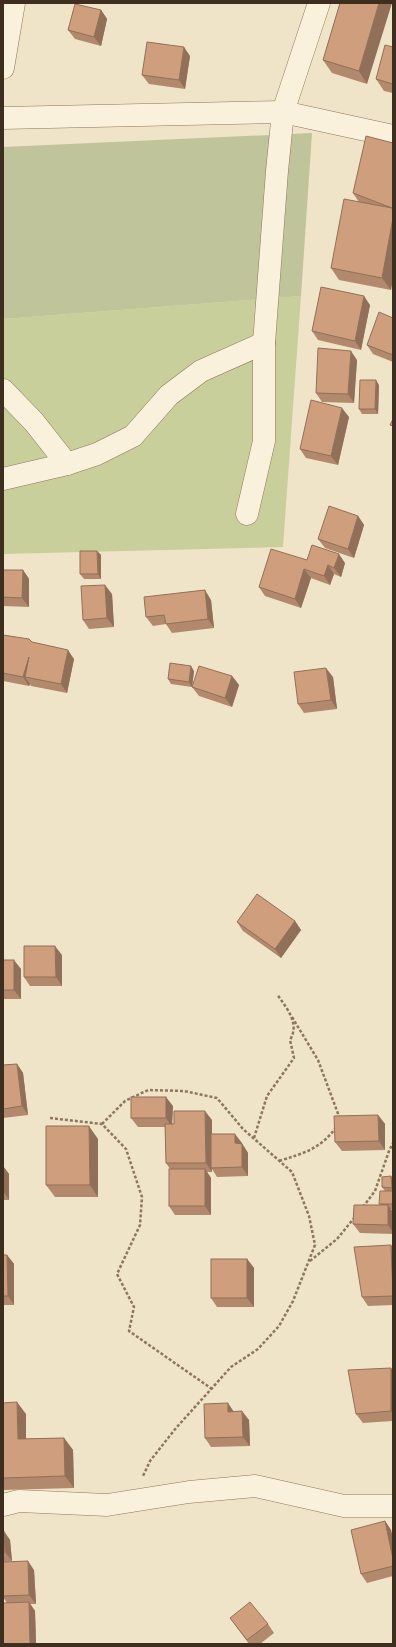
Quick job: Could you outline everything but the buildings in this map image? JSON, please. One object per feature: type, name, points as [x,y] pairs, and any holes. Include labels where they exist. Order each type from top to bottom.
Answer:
[{"type":"street","points":[[3,68],[14,3]]},
{"type":"street","points":[[247,514],[264,441],[264,343],[283,112],[319,3]]},
{"type":"street","points":[[3,118],[283,112],[393,136]]},
{"type":"street","points":[[3,479],[67,464],[97,454],[133,436],[169,395],[202,371],[264,343]]},
{"type":"street","points":[[3,390],[34,422],[67,464]]},
{"type":"street","points":[[3,1505],[19,1501],[107,1505],[189,1492],[255,1486],[344,1506],[393,1506]]},
{"type":"path","points":[[277,994],[318,1060],[341,1120],[328,1138],[309,1151],[279,1161]]},
{"type":"path","points":[[254,1138],[267,1096],[294,1058],[290,1040],[294,1032],[292,1017]]},
{"type":"path","points":[[102,1124],[124,1101],[148,1090],[184,1091],[217,1098],[243,1129],[292,1172],[309,1216],[315,1245],[294,1301],[279,1326],[258,1348],[231,1367],[176,1428],[150,1461],[141,1482]]},
{"type":"path","points":[[50,1118],[102,1124],[126,1149],[142,1197],[140,1224],[117,1274],[134,1307],[129,1331],[212,1389]]},
{"type":"path","points":[[362,1208],[375,1191],[388,1151],[393,1143]]},
{"type":"path","points":[[308,1262],[337,1239],[358,1213]]},
{"type":"green space","points":[[312,133],[301,296],[3,319],[3,147]]},
{"type":"green space","points":[[301,296],[283,547],[3,554],[3,319]]}]
